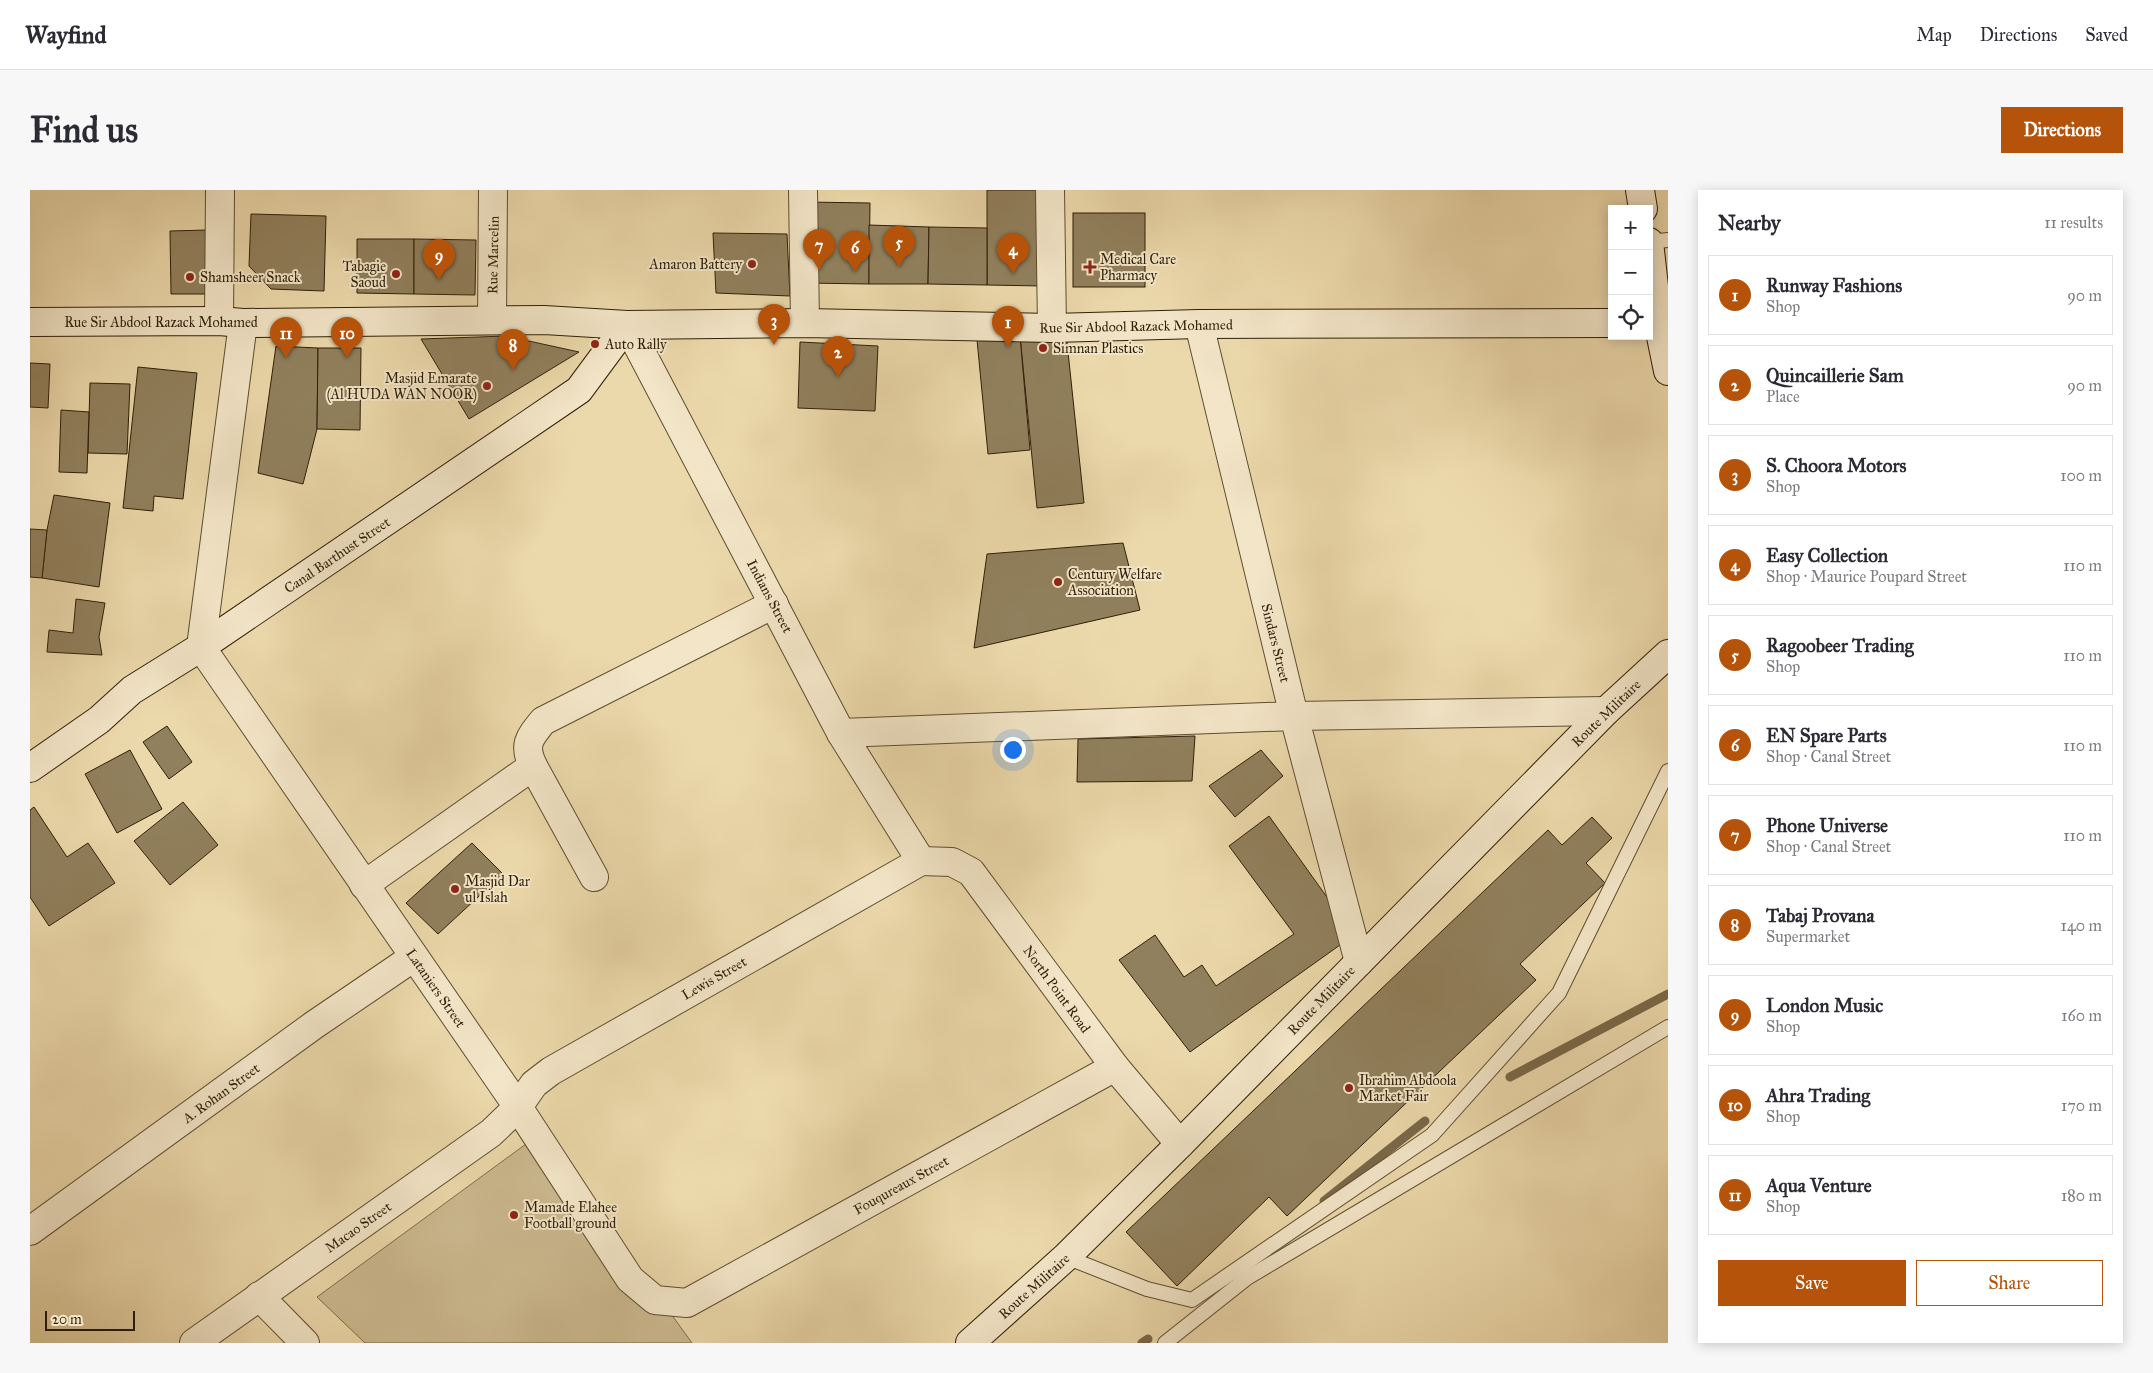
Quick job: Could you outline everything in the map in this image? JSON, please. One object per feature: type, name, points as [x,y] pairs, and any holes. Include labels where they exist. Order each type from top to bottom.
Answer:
[{"type":"street","points":[[202,647],[231,322],[220,190]]},
{"type":"street","name":"Rue Marcelin","points":[[492,320],[493,190]]},
{"type":"street","points":[[803,190],[805,323]]},
{"type":"street","points":[[1050,190],[1052,328]]},
{"type":"street","points":[[1640,190],[1642,205]]},
{"type":"street","points":[[1650,250],[1658,322],[1668,371]]},
{"type":"street","name":"Rue Sir Abdool Razack Mohamed","points":[[30,322],[544,320],[627,325],[805,323],[1052,328],[1199,324],[1608,323]]},
{"type":"street","name":"Sindars Street","points":[[1199,324],[1294,716],[1359,962]]},
{"type":"street","name":"Indians Street","points":[[627,325],[841,733],[920,861]]},
{"type":"street","name":"Canal Barthust Street","points":[[30,768],[99,720],[132,690],[202,647],[579,390],[627,325]]},
{"type":"street","points":[[594,877],[527,753],[530,738],[543,722],[774,604]]},
{"type":"street","name":"Lataniers Street","points":[[202,647],[518,1107],[630,1279],[656,1300],[686,1303]]},
{"type":"street","name":"Route Militaire","points":[[970,1343],[1066,1257],[1180,1144],[1606,711],[1668,654]]},
{"type":"street","points":[[841,733],[1294,716],[1606,711]]},
{"type":"street","points":[[364,885],[533,766]]},
{"type":"street","name":"North Point Road","points":[[920,861],[952,862],[971,872],[1115,1067],[1180,1144]]},
{"type":"street","name":"Lewis Street","points":[[518,1107],[534,1084],[551,1071],[920,861]]},
{"type":"street","name":"A. Rohan Street","points":[[30,1231],[314,1025],[414,957]]},
{"type":"street","name":"Fouqureaux Street","points":[[686,1303],[1115,1067]]},
{"type":"street","name":"Macao Street","points":[[194,1343],[491,1133],[518,1107]]},
{"type":"street","points":[[259,1296],[306,1343]]},
{"type":"lane","points":[[1653,242],[1668,240]]},
{"type":"lane","points":[[1066,1257],[1147,1289],[1192,1300],[1432,1135],[1559,993],[1668,771]]},
{"type":"lane","points":[[1165,1343],[1247,1278],[1668,1028]]},
{"type":"shaded area","name":"Mamade Elahee Football ground","points":[[541,1133],[692,1343],[365,1343],[317,1297]]},
{"type":"building","points":[[987,190],[1043,190],[1042,286],[987,285]]},
{"type":"building","points":[[807,202],[870,203],[869,284],[806,283]]},
{"type":"building","points":[[1073,213],[1145,213],[1145,287],[1073,287]]},
{"type":"building","points":[[251,214],[326,216],[324,291],[271,289],[249,266]]},
{"type":"building","points":[[869,225],[929,227],[928,284],[869,284]]},
{"type":"building","points":[[929,227],[987,228],[987,285],[928,284]]},
{"type":"building","points":[[206,230],[207,294],[171,294],[170,231]]},
{"type":"building","name":"Amaron Battery","points":[[713,233],[787,234],[790,296],[716,293]]},
{"type":"building","points":[[357,239],[414,239],[414,294],[357,293]]},
{"type":"building","points":[[414,239],[476,240],[475,295],[414,294]]},
{"type":"building","points":[[1066,333],[1084,503],[1037,508],[1020,336]]},
{"type":"building","name":"Masjid Emarate (Al HUDA WAN NOOR)","points":[[506,336],[579,352],[469,419],[421,339]]},
{"type":"building","points":[[1020,336],[1030,450],[988,454],[977,340]]},
{"type":"building","points":[[800,342],[878,346],[875,411],[798,408]]},
{"type":"building","points":[[276,346],[318,348],[317,429],[303,484],[258,473]]},
{"type":"building","points":[[318,348],[361,348],[360,430],[317,429]]},
{"type":"building","points":[[30,363],[50,364],[48,408],[30,407]]},
{"type":"building","points":[[138,367],[197,373],[183,499],[154,496],[153,511],[123,508]]},
{"type":"building","points":[[90,383],[130,384],[127,454],[88,453]]},
{"type":"building","points":[[61,410],[89,412],[87,473],[59,472]]},
{"type":"building","points":[[54,495],[110,503],[99,587],[42,578],[47,530]]},
{"type":"building","points":[[30,529],[47,530],[42,578],[30,577]]},
{"type":"building","name":"Century Welfare Association","points":[[1123,543],[1140,610],[974,648],[987,554]]},
{"type":"building","points":[[76,599],[105,603],[99,637],[102,655],[47,652],[49,630],[73,633]]},
{"type":"building","points":[[167,726],[192,762],[169,779],[143,742]]},
{"type":"building","points":[[1195,736],[1192,781],[1077,782],[1078,739]]},
{"type":"building","points":[[130,750],[162,809],[117,833],[85,774]]},
{"type":"building","points":[[1261,750],[1283,776],[1235,817],[1209,786]]},
{"type":"building","points":[[183,802],[218,845],[170,885],[134,841]]},
{"type":"building","points":[[34,807],[67,857],[88,843],[115,883],[49,926],[30,897],[30,810]]},
{"type":"building","points":[[1269,816],[1354,935],[1190,1052],[1119,960],[1155,935],[1184,977],[1202,965],[1216,986],[1294,934],[1229,846]]},
{"type":"building","name":"Ibrahim Abdoola Market Fair","points":[[1592,817],[1612,838],[1586,863],[1605,883],[1520,964],[1536,980],[1287,1216],[1269,1197],[1177,1286],[1126,1232],[1548,830],[1562,845]]},
{"type":"building","name":"Masjid Dar ul Islah","points":[[472,843],[503,874],[438,934],[406,903]]},
{"type":"waterway","points":[[1510,1077],[1668,994]]},
{"type":"waterway","points":[[1324,1201],[1425,1121]]},
{"type":"waterway","points":[[1142,1343],[1148,1339]]},
{"type":"place","name":"Amaron Battery","points":[[752,264]]},
{"type":"place","name":"Ragoobeer Trading","points":[[899,267]]},
{"type":"place","name":"Medical Care Pharmacy","points":[[1090,267]]},
{"type":"place","name":"Phone Universe","points":[[819,270]]},
{"type":"place","name":"EN Spare Parts","points":[[855,272]]},
{"type":"place","name":"Tabagie Saoud","points":[[396,274]]},
{"type":"place","name":"Easy Collection","points":[[1013,274]]},
{"type":"place","name":"Shamsheer Snack","points":[[190,277]]},
{"type":"place","name":"London Music","points":[[439,280]]},
{"type":"place","name":"Auto Rally","points":[[595,344]]},
{"type":"place","name":"S. Choora Motors","points":[[774,345]]},
{"type":"place","name":"Runway Fashions","points":[[1008,347]]},
{"type":"place","name":"Simnan Plastics","points":[[1043,348]]},
{"type":"place","name":"Aqua Venture","points":[[286,358]]},
{"type":"place","name":"Ahra Trading","points":[[347,358]]},
{"type":"place","name":"Tabaj Provana","points":[[513,370]]},
{"type":"place","name":"Quincaillerie Sam","points":[[838,377]]},
{"type":"place","name":"Masjid Emarate (Al HUDA WAN NOOR)","points":[[487,386]]},
{"type":"place","name":"Century Welfare Association","points":[[1058,582]]},
{"type":"place","name":"Masjid Dar ul Islah","points":[[455,889]]},
{"type":"place","name":"Ibrahim Abdoola Market Fair","points":[[1349,1088]]},
{"type":"place","name":"Mamade Elahee Football ground","points":[[514,1215]]}]
